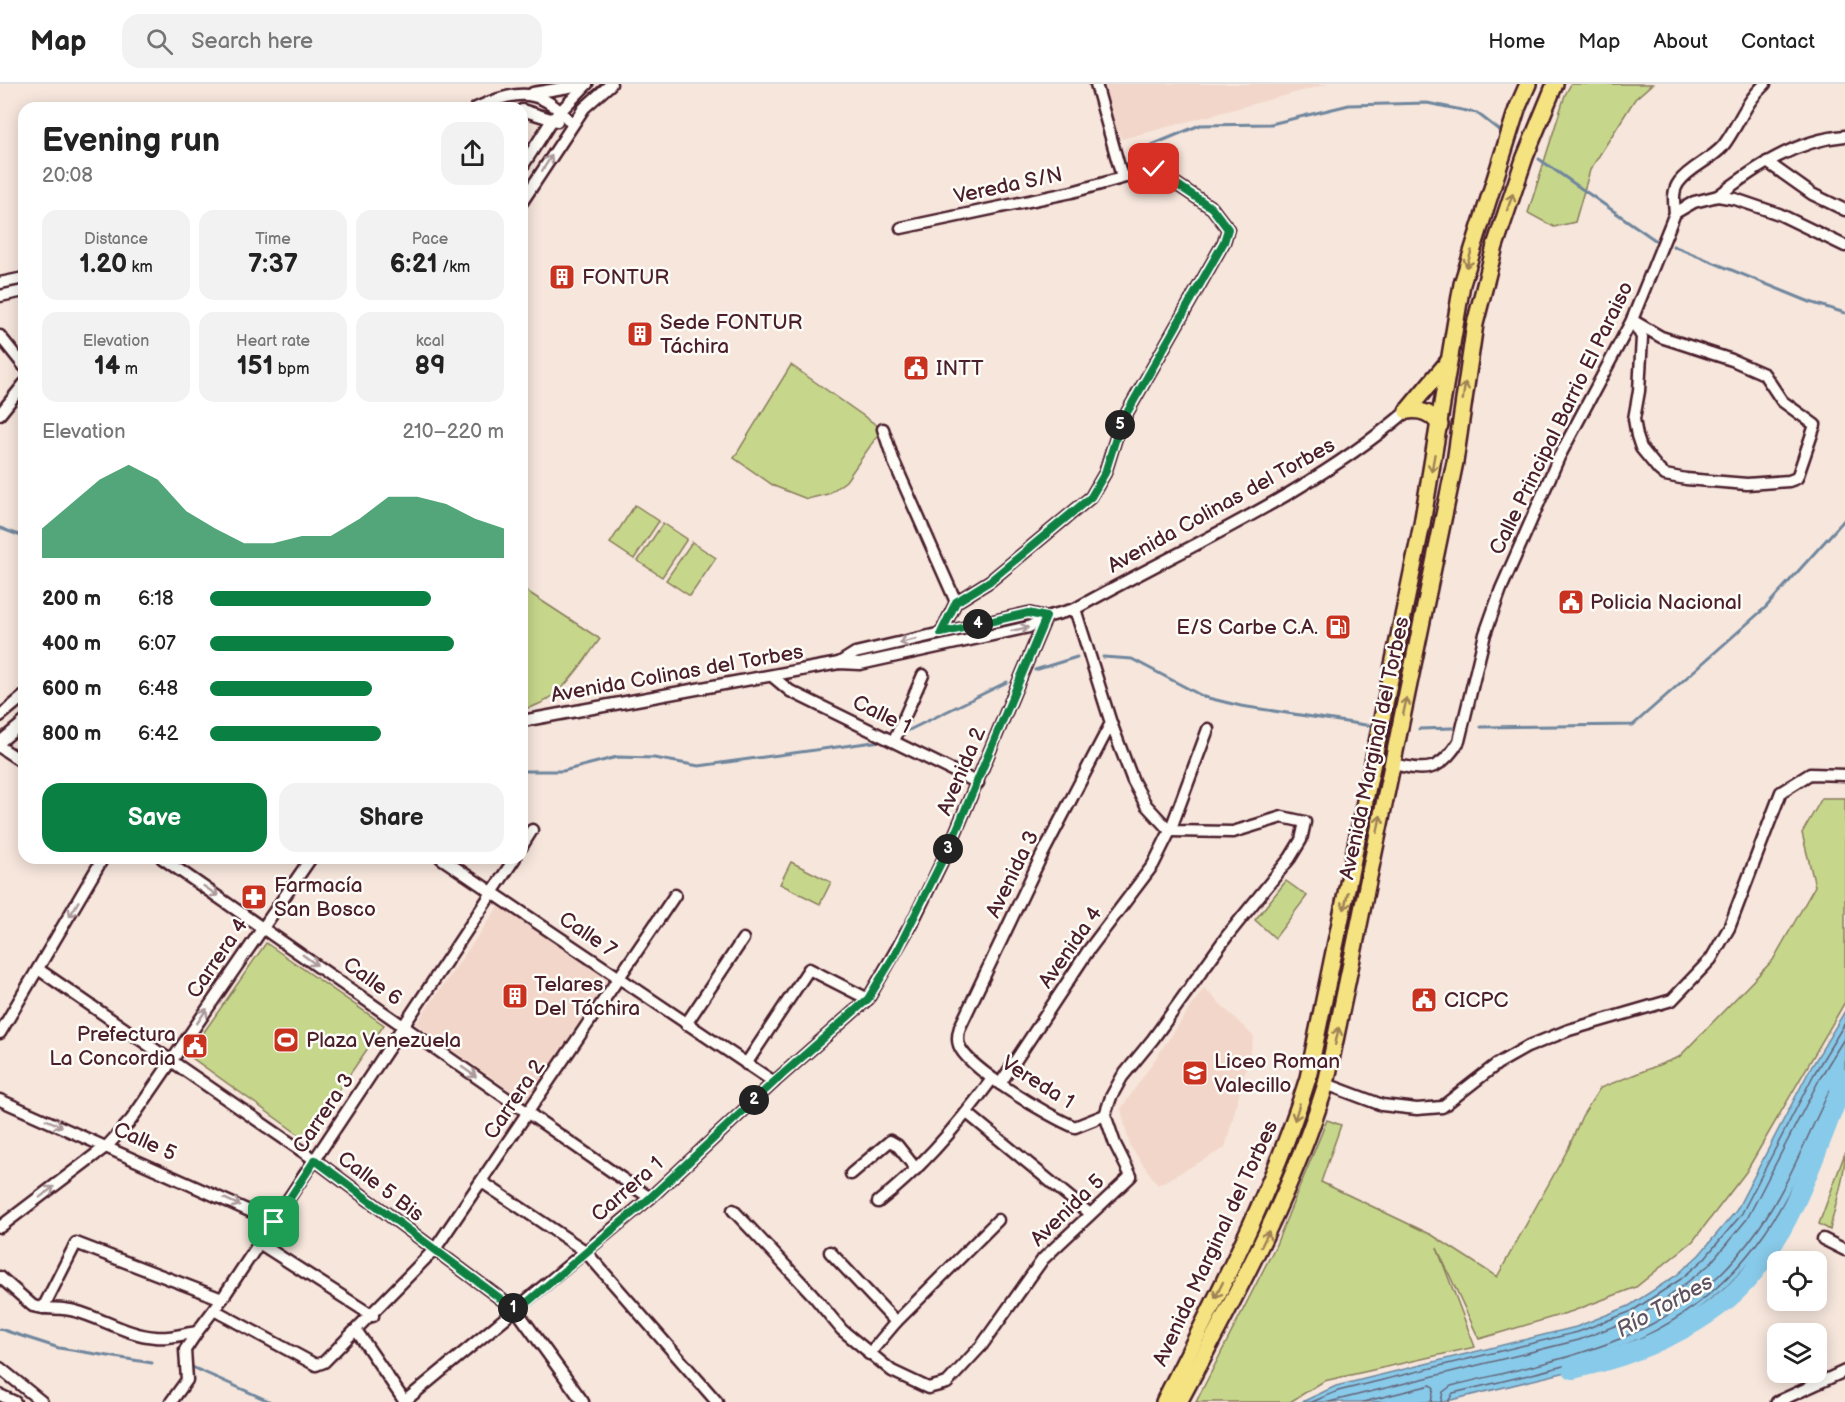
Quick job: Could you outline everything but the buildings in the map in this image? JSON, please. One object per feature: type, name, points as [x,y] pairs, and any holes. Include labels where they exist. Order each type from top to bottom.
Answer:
[{"type":"highway","name":"Avenida Marginal del Torbes","points":[[1164,1402],[1246,1236],[1289,1137],[1308,1078],[1375,760],[1440,425],[1447,363],[1462,284],[1517,109],[1528,84]]},
{"type":"highway","name":"Avenida Marginal del Torbes","points":[[1179,1402],[1283,1202],[1307,1145],[1326,1084],[1455,462],[1475,324],[1495,246],[1525,157],[1555,84]]},
{"type":"highway","points":[[1407,411],[1447,363]]},
{"type":"highway","points":[[1407,411],[1417,410],[1432,415],[1440,425]]},
{"type":"highway","points":[[1375,760],[1393,764]]},
{"type":"street","points":[[490,102],[527,90],[587,84]]},
{"type":"street","points":[[528,158],[552,120],[587,84]]},
{"type":"street","points":[[528,193],[572,124],[593,99],[611,84]]},
{"type":"street","points":[[1096,84],[1122,177]]},
{"type":"street","points":[[1765,84],[1750,98],[1737,126],[1721,148],[1680,181],[1673,193],[1675,213],[1694,202],[1718,196],[1767,162],[1801,145],[1845,136]]},
{"type":"street","points":[[527,90],[561,111],[572,124]]},
{"type":"street","points":[[528,112],[572,124]]},
{"type":"street","points":[[1767,162],[1812,194],[1845,210]]},
{"type":"street","name":"Vereda S/N","points":[[901,228],[1072,192],[1154,169],[1167,175],[1221,218],[1228,229],[1224,242],[1120,425],[1105,473],[1091,497],[990,581],[956,602]]},
{"type":"street","points":[[1718,196],[1735,199],[1779,214],[1845,246]]},
{"type":"street","name":"Calle Principal Barrio El Paraiso","points":[[1393,764],[1418,770],[1439,766],[1459,741],[1485,634],[1502,589],[1559,458],[1632,320],[1675,213]]},
{"type":"street","points":[[0,283],[18,279]]},
{"type":"street","points":[[0,296],[18,292]]},
{"type":"street","points":[[1632,320],[1661,337],[1732,360],[1764,374],[1782,401],[1815,424],[1797,478],[1789,482],[1747,484],[1686,479],[1665,475],[1659,470],[1641,448],[1637,436],[1634,419],[1639,392],[1642,337],[1632,320]]},
{"type":"street","points":[[0,336],[18,358]]},
{"type":"street","points":[[0,414],[18,392]]},
{"type":"street","name":"Avenida Colinas del Torbes","points":[[528,720],[839,663],[860,664],[1029,627],[1046,617],[1075,609],[1268,506],[1374,440],[1407,411]]},
{"type":"street","points":[[883,429],[894,462],[956,602],[941,633]]},
{"type":"street","points":[[1075,609],[1111,723],[1142,797],[1170,831],[1233,832],[1282,817],[1305,822],[1301,840],[1290,858],[1227,936],[1154,1039],[1122,1077],[1111,1097],[1106,1115]]},
{"type":"street","name":"Avenida Colinas del Torbes","points":[[839,663],[855,653],[1028,613],[1046,617]]},
{"type":"street","name":"Avenida 2","points":[[868,999],[913,921],[978,783],[1046,617]]},
{"type":"street","points":[[894,741],[923,675]]},
{"type":"street","name":"Calle 1","points":[[772,676],[790,691],[978,783]]},
{"type":"street","points":[[0,716],[18,701]]},
{"type":"street","name":"Avenida 3","points":[[959,1047],[960,1027],[1040,859],[1111,723]]},
{"type":"street","points":[[0,742],[18,727]]},
{"type":"street","name":"Avenida 4","points":[[878,1202],[916,1169],[996,1081],[1088,951],[1153,865],[1170,831],[1208,729]]},
{"type":"street","points":[[0,747],[18,759]]},
{"type":"street","points":[[1326,1084],[1382,1105],[1424,1109],[1442,1107],[1497,1064],[1527,1047],[1569,1030],[1672,1000],[1711,959],[1729,928],[1781,792],[1810,774],[1845,775]]},
{"type":"street","points":[[528,836],[532,830]]},
{"type":"street","points":[[0,1034],[99,864]]},
{"type":"street","name":"Calle 6","points":[[171,864],[650,1198]]},
{"type":"street","name":"Carrera 4","points":[[0,1227],[108,1145],[131,1120],[307,864]]},
{"type":"street","name":"Calle 7","points":[[450,864],[774,1082]]},
{"type":"street","name":"Carrera 3","points":[[171,1402],[187,1380],[185,1350],[274,1222],[511,864]]},
{"type":"street","name":"Carrera 2","points":[[214,1310],[316,1365],[324,1362],[373,1316],[435,1249],[675,895]]},
{"type":"street","points":[[686,1024],[743,939]]},
{"type":"street","name":"Calle 5 Bis","points":[[38,969],[315,1160],[517,1311],[583,1402]]},
{"type":"street","points":[[746,1064],[809,969],[868,999]]},
{"type":"street","name":"Carrera 1","points":[[405,1402],[650,1198],[774,1082],[868,999]]},
{"type":"street","name":"Vereda 1","points":[[959,1047],[996,1081],[1060,1121],[1075,1127],[1106,1115]]},
{"type":"street","name":"Calle 5","points":[[0,1100],[108,1145],[274,1222]]},
{"type":"street","points":[[967,1113],[1090,1214]]},
{"type":"street","name":"Avenida 5","points":[[733,1210],[812,1294],[842,1330],[892,1371],[928,1388],[947,1383],[981,1345],[1042,1259],[1131,1176],[1115,1144],[1106,1115]]},
{"type":"street","points":[[851,1174],[890,1141],[897,1145],[916,1169]]},
{"type":"street","points":[[482,1182],[585,1251],[717,1402]]},
{"type":"street","points":[[869,1354],[896,1322],[998,1220]]},
{"type":"street","points":[[1823,1239],[1845,1250]]},
{"type":"street","points":[[43,1308],[76,1243],[222,1299]]},
{"type":"street","points":[[259,1244],[373,1316]]},
{"type":"street","points":[[831,1252],[896,1322]]},
{"type":"street","points":[[0,1277],[33,1306],[72,1310],[106,1320],[132,1333],[156,1338],[197,1332]]},
{"type":"street","points":[[356,1330],[405,1402]]},
{"type":"street","points":[[0,1368],[42,1402]]},
{"type":"street","points":[[1777,1402],[1845,1371]]},
{"type":"street","points":[[0,1395],[16,1402],[27,1389]]},
{"type":"shaded area","points":[[1100,84],[1328,84],[1122,139],[1105,108]]},
{"type":"shaded area","name":"Telares Del Táchira","points":[[499,906],[609,978],[526,1102],[416,1024]]},
{"type":"shaded area","name":"Liceo Roman Valecillo","points":[[1204,988],[1254,1037],[1225,1148],[1158,1185],[1130,1146],[1121,1109]]},
{"type":"green space","points":[[1571,84],[1652,84],[1635,99],[1590,170],[1575,222],[1554,227],[1528,213],[1565,95]]},
{"type":"green space","points":[[791,365],[882,429],[846,481],[828,494],[807,499],[774,486],[734,458]]},
{"type":"green space","points":[[635,505],[659,521],[634,559],[610,543]]},
{"type":"green space","points":[[663,523],[687,539],[662,577],[638,561]]},
{"type":"green space","points":[[692,542],[716,558],[690,596],[666,580]]},
{"type":"green space","points":[[528,592],[600,639],[567,683],[547,700],[528,708]]},
{"type":"green space","points":[[1822,798],[1845,798],[1845,1002],[1746,1172],[1693,1241],[1636,1287],[1573,1311],[1479,1339],[1437,1248],[1475,1347],[1324,1381],[1290,1402],[1196,1402],[1275,1247],[1327,1120],[1341,1125],[1321,1182],[1432,1235],[1497,1277],[1568,1149],[1582,1116],[1600,1088],[1679,1057],[1773,960],[1815,886],[1802,833]]},
{"type":"green space","points":[[791,862],[831,882],[820,904],[780,884]]},
{"type":"green space","points":[[1286,881],[1307,896],[1275,938],[1255,920]]},
{"type":"green space","name":"Plaza Venezuela","points":[[266,943],[384,1025],[305,1139],[188,1055]]},
{"type":"green space","points":[[1845,1153],[1842,1182],[1830,1230],[1819,1224]]},
{"type":"water","points":[[1845,1011],[1845,1092],[1788,1207],[1751,1261],[1728,1285],[1677,1326],[1649,1343],[1587,1367],[1443,1402],[1302,1402],[1336,1386],[1576,1327],[1629,1306],[1677,1275],[1699,1255],[1736,1211],[1809,1071]]},
{"type":"waterway","points":[[1152,145],[1200,125],[1271,124],[1349,105],[1427,103],[1477,113],[1499,130]]},
{"type":"waterway","points":[[1539,159],[1655,240]]},
{"type":"waterway","points":[[1673,246],[1810,302],[1845,313]]},
{"type":"waterway","points":[[1481,727],[1633,725],[1766,607],[1845,519]]},
{"type":"waterway","points":[[0,528],[18,535]]},
{"type":"waterway","points":[[1035,670],[1077,657]]},
{"type":"waterway","points":[[1103,657],[1132,659],[1204,697],[1241,706],[1372,726]]},
{"type":"waterway","points":[[901,734],[1007,682]]},
{"type":"waterway","points":[[1419,729],[1452,728]]},
{"type":"waterway","points":[[528,771],[563,771],[617,757],[654,758],[699,766],[881,741]]},
{"type":"waterway","name":"Río Torbes","points":[[1573,1369],[1622,1356],[1694,1323],[1735,1292],[1752,1274],[1768,1252],[1794,1205],[1845,1079]]},
{"type":"waterway","points":[[0,1329],[59,1348],[152,1363]]},
{"type":"waterway","points":[[190,1366],[271,1402]]},
{"type":"place","name":"FONTUR","points":[[562,277]]},
{"type":"place","name":"Sede FONTUR Táchira","points":[[640,334]]},
{"type":"place","name":"INTT","points":[[916,368]]},
{"type":"place","name":"Policia Nacional","points":[[1571,602]]},
{"type":"place","name":"E/S Carbe C.A.","points":[[1338,627]]},
{"type":"place","name":"Farmacía San Bosco","points":[[254,897]]},
{"type":"place","name":"Telares Del Táchira","points":[[515,996]]},
{"type":"place","name":"CICPC","points":[[1424,1000]]},
{"type":"place","name":"Plaza Venezuela","points":[[286,1040]]},
{"type":"place","name":"Prefectura La Concordia","points":[[195,1046]]},
{"type":"place","name":"Liceo Roman Valecillo","points":[[1195,1073]]},
{"type":"route","points":[[274,1222],[315,1160],[517,1311],[650,1198],[774,1082],[868,999],[913,921],[952,841],[1046,617],[1028,613],[941,633],[947,618],[956,602],[990,581],[1070,517],[1091,497],[1105,473],[1120,425],[1224,242],[1228,229],[1212,208],[1167,175],[1154,169]]}]
